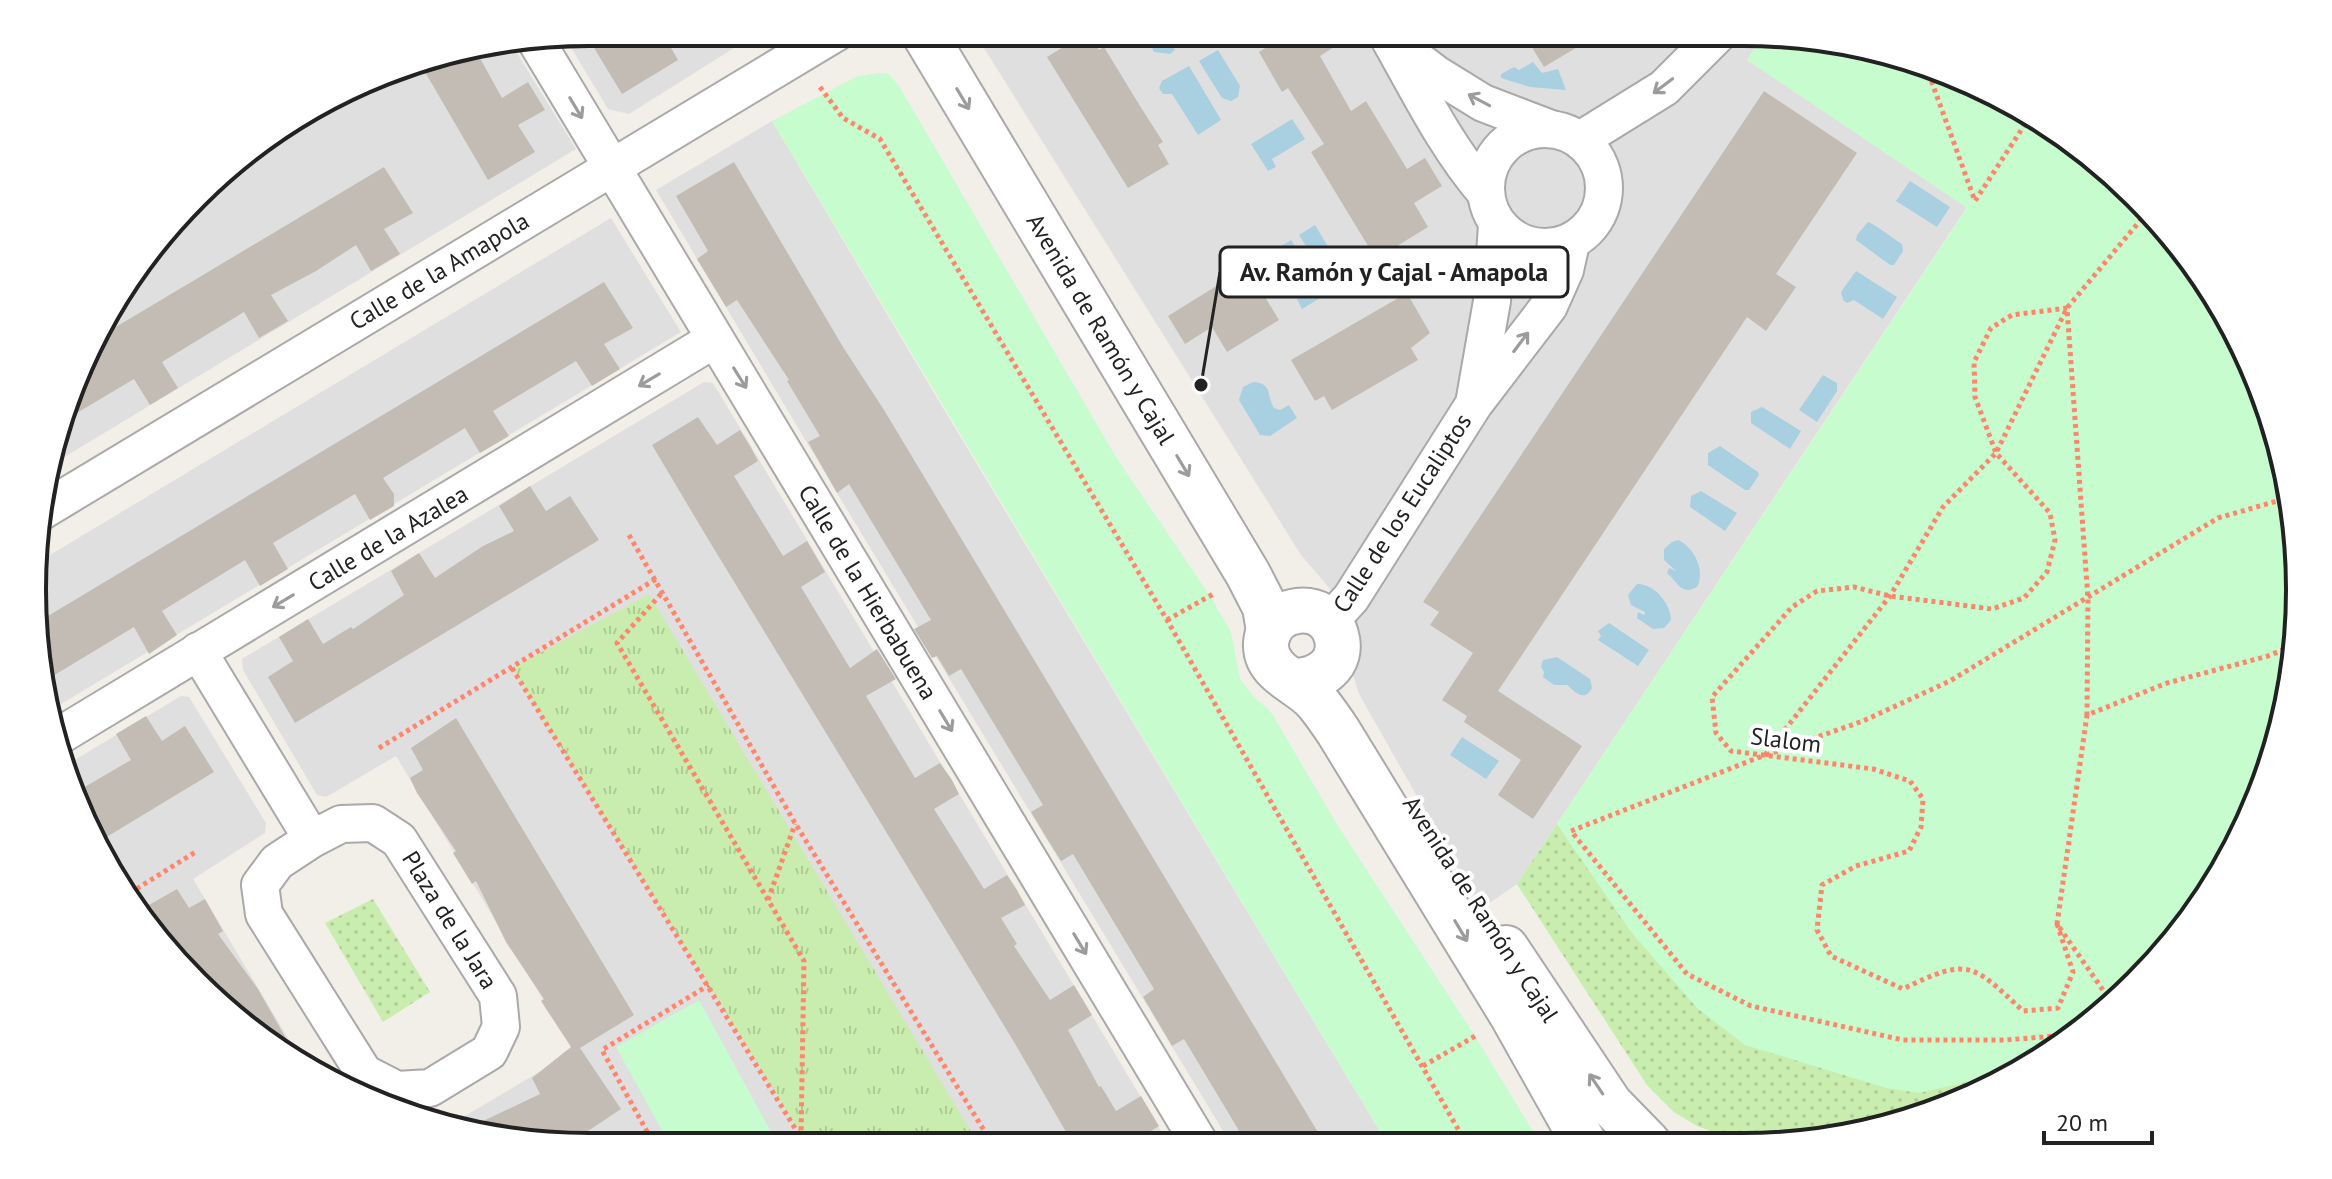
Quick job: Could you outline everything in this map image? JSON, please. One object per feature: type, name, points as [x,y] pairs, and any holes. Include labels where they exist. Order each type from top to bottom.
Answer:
[{"type":"street","name":"Calle de la Amapola","points":[[53,504],[814,46]]},
{"type":"street","name":"Avenida de Ramón y Cajal","points":[[931,46],[1265,607],[1309,631],[1324,674],[1310,681],[1294,681],[1317,701],[1338,731],[1512,1015],[1578,1133]]},
{"type":"street","name":"Avenida de Ramón y Cajal","points":[[964,46],[1309,631],[1357,719],[1539,1000],[1610,1104],[1638,1133]]},
{"type":"street","points":[[1393,46],[1466,170],[1491,209],[1518,242],[1544,248],[1571,243],[1587,231],[1599,214],[1605,194],[1603,173],[1594,155],[1566,134],[1483,103],[1436,74],[1401,46]]},
{"type":"street","points":[[1491,209],[1487,172],[1496,153],[1511,139],[1530,130],[1566,134],[1664,88],[1719,46]]},
{"type":"street","name":"Calle de la Hierbabuena","points":[[540,49],[1193,1133]]},
{"type":"street","name":"Calle de los Eucaliptos","points":[[1474,404],[1492,301],[1491,209]]},
{"type":"street","name":"Calle de los Eucaliptos","points":[[1309,631],[1351,598],[1474,404],[1549,306],[1565,270],[1571,243]]},
{"type":"street","name":"Calle de la Azalea","points":[[66,732],[715,339]]},
{"type":"street","points":[[198,651],[312,839]]},
{"type":"street","name":"Plaza de la Jara","points":[[373,823],[399,840],[498,996],[501,1027],[489,1052],[430,1088],[397,1090],[364,1073],[264,914],[260,885],[277,862],[312,839],[341,824],[373,823]]},
{"type":"path","points":[[1931,80],[1975,201],[2024,125]]},
{"type":"path","points":[[820,87],[843,118],[880,139],[1167,620],[1460,1133]]},
{"type":"path","points":[[1765,755],[1890,596],[1943,507],[1996,453],[2067,308],[2141,220]]},
{"type":"path","points":[[2067,308],[2088,599],[2087,715],[2057,924],[2106,994]]},
{"type":"path","name":"Slalom","points":[[2057,924],[2073,972],[2058,1008],[2023,1011],[1988,978],[1965,967],[1933,974],[1903,989],[1831,956],[1817,930],[1822,885],[1856,866],[1909,851],[1921,827],[1923,799],[1910,781],[1873,769],[1731,751],[1716,733],[1712,697],[1792,607],[1817,591],[1854,587],[1890,596],[1992,609],[2024,598],[2047,572],[2055,540],[2050,513],[1996,453],[1975,397],[1974,362],[1991,328],[2012,315],[2067,308]]},
{"type":"path","points":[[2051,1036],[2006,1040],[1903,1040],[1751,1006],[1687,974],[1571,831],[1765,755],[1863,721],[1950,681],[2218,518],[2278,501]]},
{"type":"path","points":[[629,535],[795,823],[986,1133]]},
{"type":"path","points":[[379,748],[656,579]]},
{"type":"path","points":[[1167,620],[1225,587]]},
{"type":"path","points":[[661,594],[617,643],[804,961],[801,1133]]},
{"type":"path","points":[[2087,715],[2167,683],[2282,650]]},
{"type":"path","points":[[512,668],[798,1133]]},
{"type":"path","points":[[768,900],[795,823]]},
{"type":"path","points":[[137,889],[197,851]]},
{"type":"path","points":[[648,1133],[602,1050],[709,985]]},
{"type":"path","points":[[1423,1066],[1481,1033]]},
{"type":"shaded area","points":[[983,46],[1756,46],[1747,60],[1967,207],[1517,884],[1481,909],[1359,694],[1352,672],[1355,618],[1301,555]]},
{"type":"shaded area","points":[[570,47],[734,48],[629,114],[608,109]]},
{"type":"shaded area","points":[[516,51],[576,149],[63,458],[75,415],[102,349],[158,259],[205,205],[231,181],[259,158],[318,119],[382,87],[415,75],[483,56]]},
{"type":"shaded area","points":[[772,121],[1381,1133],[1224,1133],[656,190]]},
{"type":"shaded area","points":[[611,218],[681,332],[59,705],[47,625],[47,557]]},
{"type":"shaded area","points":[[704,382],[713,383],[1162,1133],[590,1133],[519,1128],[462,1118],[574,1051],[396,756],[326,797],[317,795],[243,670],[242,659]]},
{"type":"shaded area","points":[[181,696],[189,697],[266,823],[265,833],[193,879],[291,1043],[259,1021],[205,974],[158,920],[102,830],[74,760]]},
{"type":"green space","points":[[1756,46],[1813,51],[1849,56],[1950,87],[1983,102],[2044,138],[2073,158],[2127,205],[2174,259],[2194,288],[2230,349],[2245,382],[2276,483],[2286,590],[2276,696],[2245,797],[2230,830],[2194,891],[2174,920],[2127,974],[2073,1021],[2044,1041],[1983,1077],[1950,1092],[1849,1123],[1778,1132],[1716,1133],[1674,1112],[1647,1085],[1517,884],[1967,208],[1747,60]]},
{"type":"green space","points":[[889,74],[899,86],[1116,457],[1231,632],[1240,679],[1271,712],[1338,826],[1475,1036],[1534,1133],[1381,1133],[772,121],[858,76]]},
{"type":"green space","points":[[649,594],[972,1133],[801,1133],[512,668]]},
{"type":"green space","points":[[1557,824],[1631,932],[1698,1009],[1745,1045],[1886,1088],[1919,1093],[1971,1081],[1990,1073],[1917,1104],[1849,1123],[1742,1133],[1716,1133],[1697,1126],[1674,1112],[1647,1085],[1517,884]]},
{"type":"green space","points":[[373,899],[430,992],[383,1022],[325,923]]},
{"type":"green space","points":[[699,1000],[771,1132],[663,1133],[616,1047]]},
{"type":"water","points":[[1151,46],[1173,46],[1175,50],[1170,54],[1154,52]]},
{"type":"water","points":[[1218,50],[1240,86],[1238,97],[1231,101],[1222,98],[1199,61]]},
{"type":"water","points":[[1533,62],[1542,73],[1558,69],[1566,90],[1530,87],[1501,78],[1501,74],[1514,67],[1519,70]]},
{"type":"water","points":[[1189,66],[1221,120],[1198,135],[1172,94],[1163,94],[1159,88],[1162,81]]},
{"type":"water","points":[[1292,119],[1305,139],[1272,159],[1276,167],[1268,171],[1251,144]]},
{"type":"water","points":[[1910,181],[1950,207],[1937,227],[1896,201]]},
{"type":"water","points":[[1868,222],[1902,244],[1903,251],[1894,265],[1856,240]]},
{"type":"water","points":[[1315,225],[1348,280],[1333,289],[1299,235]]},
{"type":"water","points":[[1291,240],[1325,295],[1302,309],[1296,297],[1302,293],[1276,249]]},
{"type":"water","points":[[1856,271],[1897,297],[1883,319],[1854,300],[1847,303],[1843,300],[1841,292]]},
{"type":"water","points":[[1823,375],[1837,383],[1837,391],[1817,422],[1799,410]]},
{"type":"water","points":[[1253,382],[1266,387],[1274,408],[1280,410],[1289,405],[1297,418],[1270,436],[1260,435],[1239,400],[1243,387]]},
{"type":"water","points":[[1762,407],[1801,431],[1790,449],[1751,423],[1751,412]]},
{"type":"water","points":[[1720,446],[1758,472],[1749,490],[1708,465],[1708,453]]},
{"type":"water","points":[[1701,491],[1737,513],[1725,531],[1690,507],[1691,496]]},
{"type":"water","points":[[1678,540],[1689,548],[1699,567],[1699,581],[1697,587],[1692,589],[1683,589],[1667,573],[1669,568],[1676,571],[1664,560],[1664,549]]},
{"type":"water","points":[[1637,584],[1649,587],[1665,601],[1671,620],[1664,628],[1653,629],[1637,618],[1638,612],[1644,615],[1645,612],[1631,605],[1628,595]]},
{"type":"water","points":[[1609,623],[1649,650],[1638,666],[1598,640],[1601,636],[1598,631]]},
{"type":"water","points":[[1557,657],[1590,679],[1592,688],[1586,695],[1580,695],[1567,685],[1554,685],[1543,677],[1543,660]]},
{"type":"water","points":[[1462,737],[1499,761],[1486,779],[1450,755]]},
{"type":"building","points":[[593,46],[670,46],[678,60],[622,94]]},
{"type":"building","points":[[1065,46],[1097,46],[1099,50],[1104,47],[1163,142],[1158,145],[1169,164],[1128,188],[1047,57]]},
{"type":"building","points":[[1268,46],[1336,46],[1320,56],[1351,111],[1366,101],[1407,169],[1425,158],[1442,186],[1414,203],[1428,227],[1376,259],[1311,152],[1324,144],[1288,88],[1282,92],[1259,52]]},
{"type":"building","points":[[1531,46],[1579,46],[1544,67]]},
{"type":"building","points":[[479,57],[502,98],[528,82],[545,110],[518,125],[535,152],[488,180],[425,72]]},
{"type":"building","points":[[1764,91],[1857,153],[1776,274],[1796,287],[1766,331],[1747,317],[1498,691],[1582,746],[1533,819],[1498,795],[1521,760],[1464,722],[1467,716],[1442,700],[1473,653],[1430,625],[1439,612],[1423,602]]},
{"type":"building","points":[[734,162],[1318,1133],[1240,1133],[1184,1039],[1172,1046],[1143,997],[1154,989],[1073,854],[1061,861],[1046,837],[1031,812],[1043,805],[961,669],[949,676],[937,656],[932,658],[914,629],[931,620],[849,484],[837,493],[808,442],[820,436],[789,380],[737,300],[726,307],[697,259],[708,251],[676,196]]},
{"type":"building","points":[[384,167],[413,213],[384,229],[400,254],[371,271],[356,245],[271,295],[288,321],[259,338],[244,312],[162,362],[178,388],[150,405],[134,379],[75,414],[113,329]]},
{"type":"building","points":[[1247,267],[1279,320],[1227,352],[1212,327],[1185,344],[1168,316]]},
{"type":"building","points":[[604,282],[633,328],[604,344],[620,369],[592,386],[576,361],[493,411],[509,436],[480,453],[465,428],[383,478],[394,494],[394,506],[370,520],[355,494],[273,543],[288,569],[260,586],[245,560],[162,611],[177,635],[149,654],[134,627],[53,676],[47,617]]},
{"type":"building","points":[[1407,293],[1430,333],[1411,348],[1418,360],[1332,410],[1324,396],[1315,401],[1291,360]]},
{"type":"building","points":[[698,417],[717,445],[740,430],[758,461],[734,476],[783,556],[807,541],[825,572],[801,587],[850,668],[877,649],[896,679],[866,696],[915,778],[940,763],[959,794],[934,809],[984,889],[1007,875],[1025,905],[1001,918],[1017,944],[1014,946],[1050,1000],[1074,985],[1092,1015],[1068,1030],[1116,1111],[1141,1096],[1159,1126],[1148,1133],[1067,1133],[652,445]]},
{"type":"building","points":[[530,486],[546,511],[570,496],[599,540],[295,723],[268,677],[293,661],[279,637],[308,619],[323,644],[351,627],[353,629],[404,595],[391,571],[419,553],[435,578],[483,546],[514,531],[499,506]]},
{"type":"building","points":[[146,716],[162,741],[185,726],[214,772],[106,837],[84,788],[131,760],[116,734]]},
{"type":"building","points":[[456,718],[634,1015],[580,1048],[621,1109],[585,1133],[480,1122],[540,1094],[532,1078],[571,1047],[506,942],[476,881],[472,884],[453,853],[456,851],[417,793],[410,778],[423,770],[411,748]]},
{"type":"building","points":[[177,889],[189,908],[205,899],[223,931],[218,934],[258,989],[287,1040],[259,1021],[205,974],[148,906]]},
{"type":"place","name":"Av. Ramón y Cajal - Amapola","points":[[1201,385]]}]
